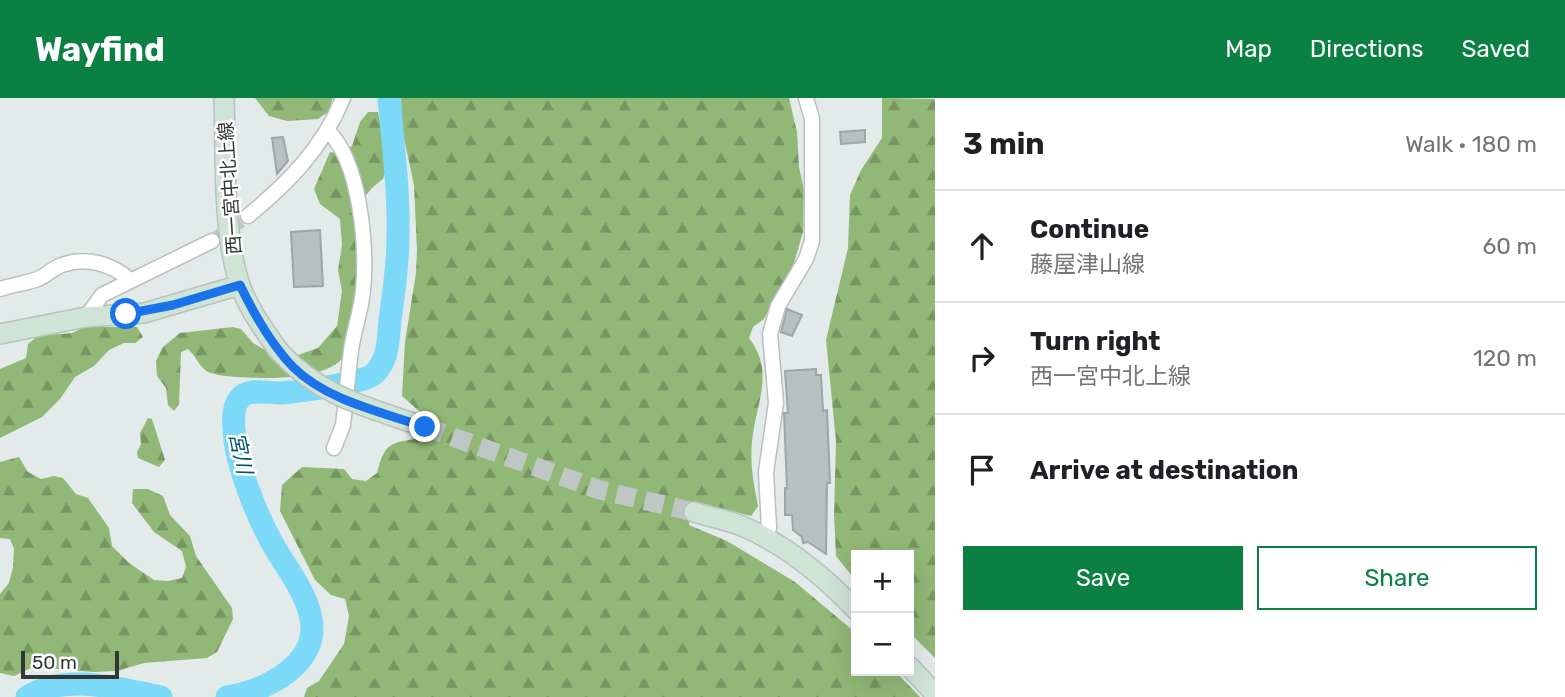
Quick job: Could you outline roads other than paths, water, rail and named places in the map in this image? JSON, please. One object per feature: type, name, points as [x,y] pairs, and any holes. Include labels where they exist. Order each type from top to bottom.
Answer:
[{"type":"main road","name":"西一宮中北上線","points":[[223,98],[232,246],[240,285],[254,313],[294,369],[317,386],[358,404],[425,427]]},
{"type":"main road","points":[[0,334],[86,317],[145,313],[240,285]]},
{"type":"main road","points":[[694,512],[739,525],[765,537],[807,564],[851,605]]},
{"type":"main road","points":[[914,671],[935,694]]},
{"type":"street","points":[[248,216],[295,175],[328,131],[343,98]]},
{"type":"street","points":[[765,537],[769,528],[766,472],[776,403],[770,334],[778,306],[806,259],[812,242],[812,119],[806,98]]},
{"type":"street","points":[[328,131],[349,166],[357,190],[361,216],[363,293],[343,425],[334,449]]},
{"type":"street","points":[[86,317],[102,295],[212,241]]},
{"type":"street","points":[[0,289],[35,280],[64,264],[79,262],[103,264],[118,270],[130,280]]},
{"type":"waterway","name":"宮川","points":[[227,697],[257,689],[286,673],[307,649],[311,635],[311,619],[306,600],[268,536],[243,474],[235,443],[235,409],[240,398],[248,393],[281,393],[345,384],[374,374],[383,362],[388,342],[398,247],[397,184],[389,98]]},
{"type":"waterway","name":"宮川","points":[[27,697],[42,689],[76,684],[110,687],[161,697]]},
{"type":"tunnel","points":[[212,241],[248,216]]},
{"type":"tunnel","points":[[425,427],[600,490],[694,512]]}]
